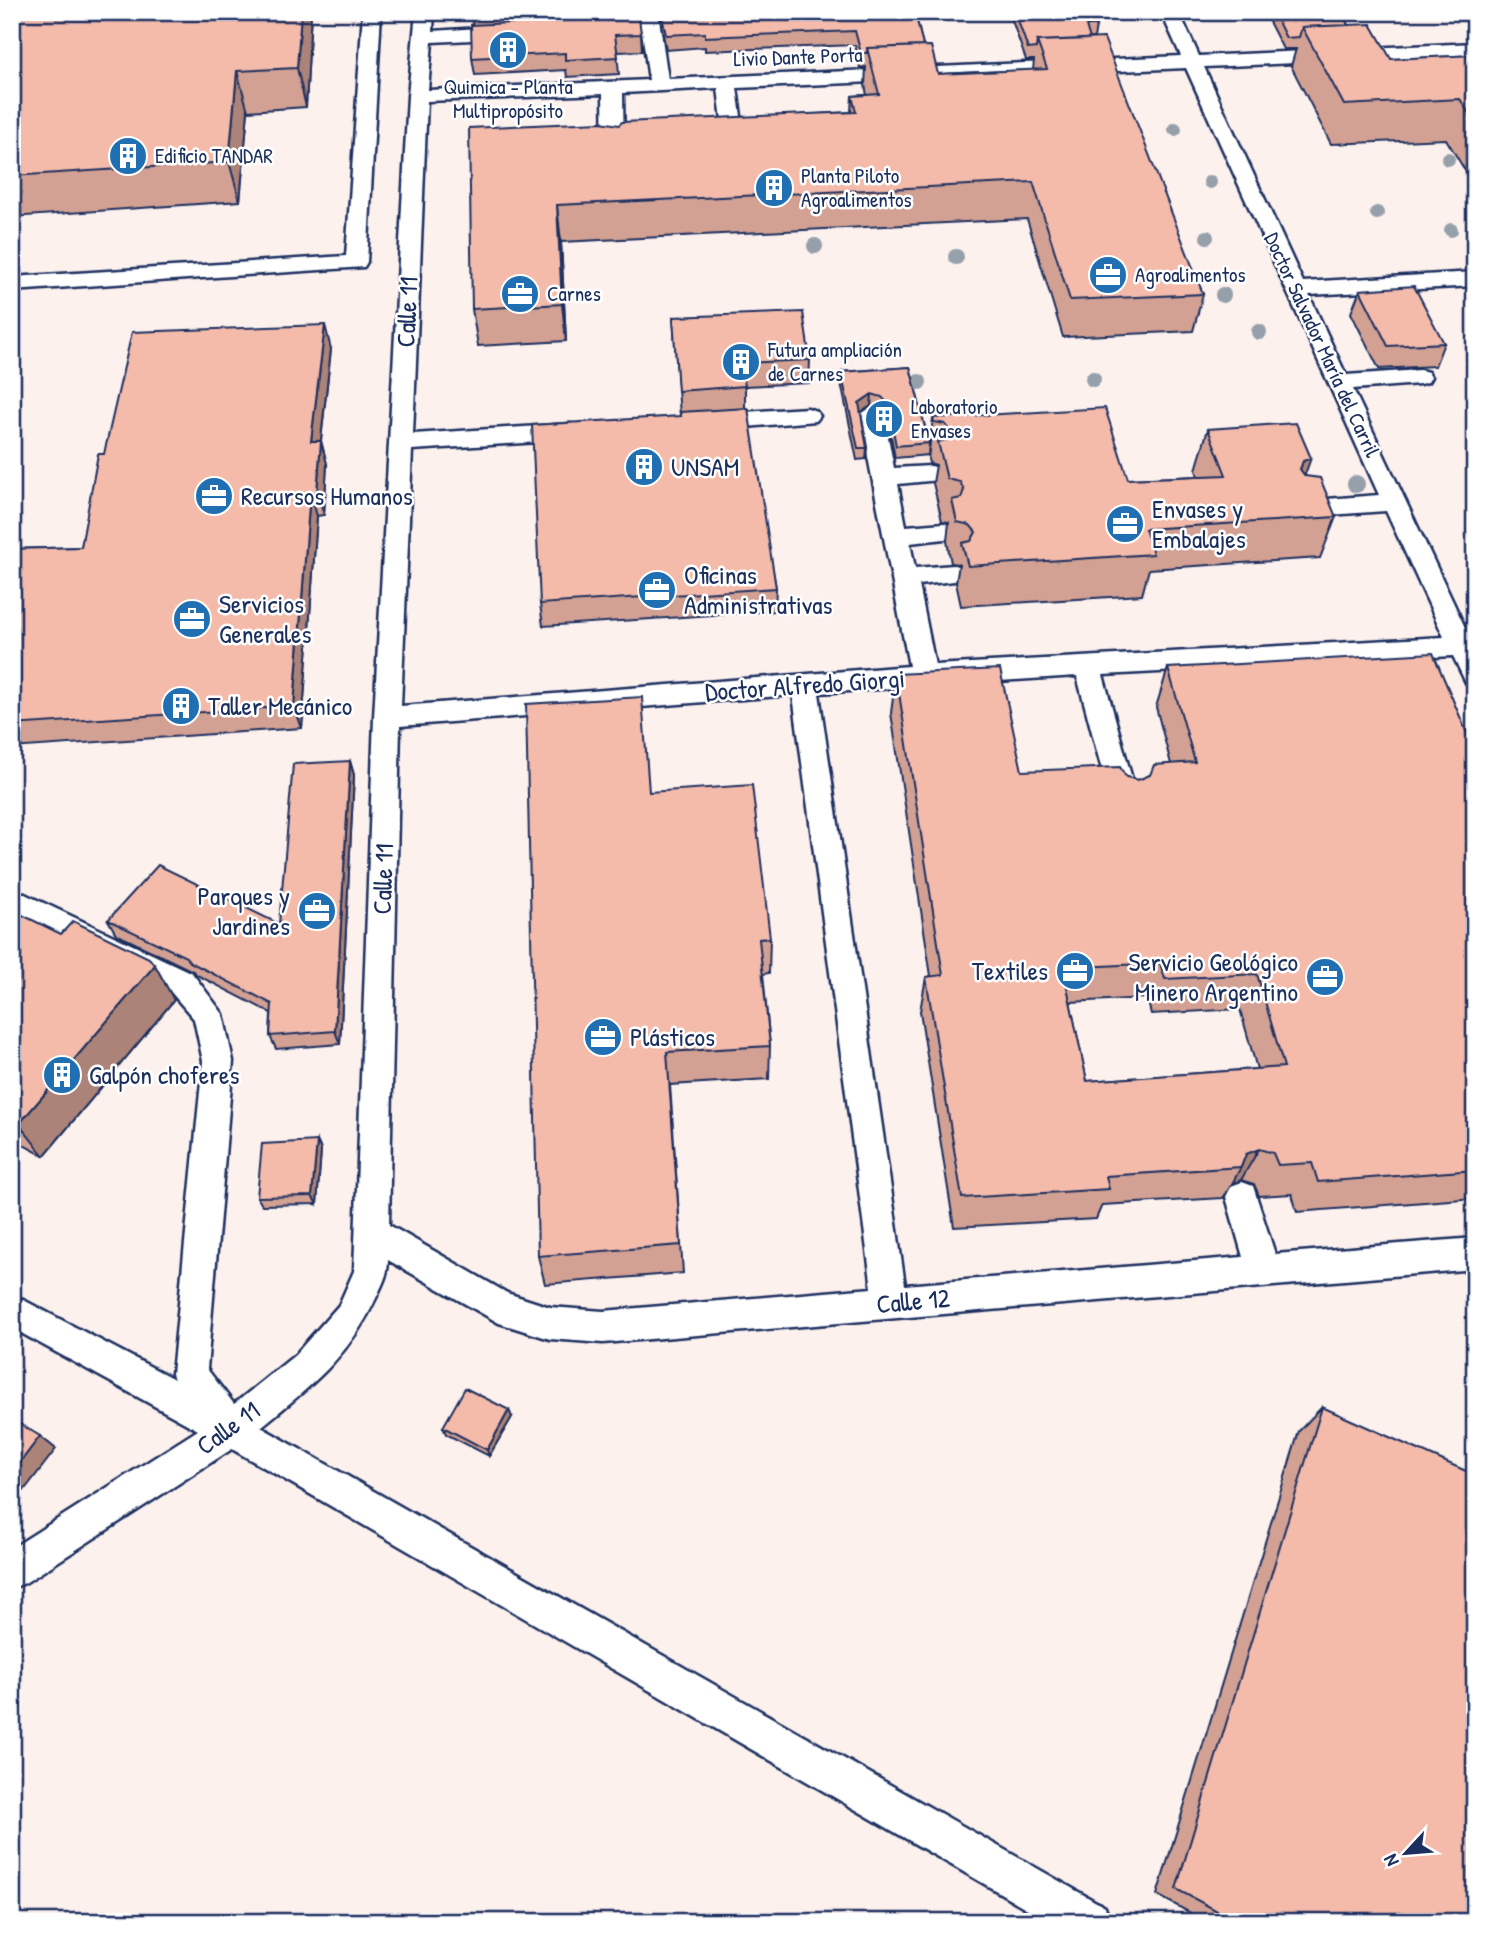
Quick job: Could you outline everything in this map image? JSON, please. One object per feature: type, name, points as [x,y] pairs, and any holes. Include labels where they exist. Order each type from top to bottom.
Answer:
[{"type":"lane","points":[[12,284],[356,262],[372,12]]},
{"type":"lane","name":"Doctor Salvador María del Carril","points":[[1170,12],[1394,502],[1468,646],[1475,676]]},
{"type":"lane","points":[[584,29],[650,19],[659,85]]},
{"type":"lane","points":[[424,25],[530,31]]},
{"type":"lane","name":"Calle 11","points":[[12,1570],[231,1429],[307,1367],[351,1316],[371,1272],[387,717],[418,96],[424,25]]},
{"type":"lane","name":"Livio Dante Porta","points":[[418,96],[1475,49]]},
{"type":"lane","points":[[727,82],[735,144]]},
{"type":"lane","points":[[613,88],[614,155]]},
{"type":"lane","points":[[1295,289],[1475,279]]},
{"type":"lane","points":[[1339,383],[1420,377]]},
{"type":"lane","points":[[686,424],[808,416]]},
{"type":"lane","points":[[872,416],[924,675]]},
{"type":"lane","points":[[400,443],[590,430]]},
{"type":"lane","points":[[886,477],[931,474]]},
{"type":"lane","points":[[1300,509],[1394,502]]},
{"type":"lane","points":[[897,535],[944,532]]},
{"type":"lane","points":[[905,577],[954,574]]},
{"type":"lane","name":"Doctor Alfredo Giorgi","points":[[387,717],[924,675],[1468,646]]},
{"type":"lane","points":[[1087,666],[1125,804]]},
{"type":"lane","points":[[805,684],[891,1303]]},
{"type":"lane","points":[[12,900],[181,982],[208,1014],[218,1061],[188,1374],[231,1429]]},
{"type":"lane","points":[[1242,1197],[1264,1272]]},
{"type":"lane","name":"Calle 12","points":[[372,1233],[499,1307],[550,1323],[603,1327],[1475,1253]]},
{"type":"lane","points":[[12,1310],[231,1429],[1090,1922]]},
{"type":"building","name":"Edificio TANDAR","points":[[12,12],[301,12],[297,68],[237,71],[229,162],[12,176]]},
{"type":"building","points":[[661,12],[915,12],[923,46],[867,48],[867,53],[861,53],[855,31],[705,37],[705,33],[666,35]]},
{"type":"building","points":[[1015,12],[1091,12],[1096,26],[1086,26],[1090,39],[1037,41],[1036,48],[1028,49]]},
{"type":"building","points":[[1273,12],[1342,12],[1348,25],[1302,27],[1299,37],[1286,38]]},
{"type":"building","points":[[639,17],[641,34],[615,35],[618,57],[565,60],[565,53],[472,58],[471,25]]},
{"type":"building","points":[[1371,24],[1391,59],[1475,55],[1475,123],[1460,99],[1344,105],[1302,27]]},
{"type":"building","points":[[1104,38],[1203,294],[1070,300],[1033,182],[557,205],[562,304],[472,309],[469,128],[601,122],[619,125],[622,122],[856,112],[852,96],[879,94],[867,48],[931,46],[938,74],[1047,69],[1037,41]]},
{"type":"building","points":[[1414,286],[1444,343],[1388,346],[1360,290]]},
{"type":"building","name":"Futura ampliación de Carnes","points":[[803,312],[810,360],[741,363],[745,386],[678,391],[673,317]]},
{"type":"building","points":[[325,325],[311,441],[321,441],[317,492],[310,492],[294,706],[12,725],[12,549],[81,547],[98,454],[104,454],[132,332]]},
{"type":"building","points":[[910,367],[929,443],[896,446],[888,404],[882,397],[872,394],[859,403],[867,448],[858,448],[841,372]]},
{"type":"building","points":[[748,408],[776,588],[540,604],[532,425],[681,416],[680,412]]},
{"type":"building","points":[[1105,408],[1128,479],[1226,475],[1208,429],[1296,423],[1311,458],[1303,461],[1300,469],[1305,476],[1320,478],[1336,517],[1145,529],[1153,554],[968,566],[962,543],[971,541],[976,532],[970,525],[957,522],[952,500],[961,498],[964,490],[960,482],[947,479],[938,442],[947,440],[951,431],[945,424],[934,422],[933,418]]},
{"type":"building","points":[[1433,653],[1475,752],[1475,1170],[1318,1182],[1312,1163],[1278,1165],[1273,1153],[1259,1149],[1246,1154],[1241,1167],[1106,1176],[1109,1189],[962,1198],[926,977],[943,975],[896,674],[1000,669],[1022,771],[1120,767],[1126,777],[1138,780],[1150,775],[1154,765],[1195,762],[1168,668]],"holes":[[[1160,963],[1165,979],[1257,974],[1284,1067],[1087,1081],[1063,968]]]},
{"type":"building","name":"Plásticos","points":[[642,697],[649,792],[752,785],[770,938],[759,939],[770,1046],[667,1052],[681,1245],[538,1256],[526,704]]},
{"type":"building","points":[[350,761],[335,1031],[270,1036],[272,1004],[190,962],[186,957],[108,920],[158,865],[279,924],[293,764]]},
{"type":"building","name":"Galpón choferes","points":[[12,910],[61,934],[73,921],[149,958],[155,965],[19,1124],[12,1121]]},
{"type":"building","points":[[317,1141],[312,1196],[257,1197],[262,1144]]},
{"type":"building","points":[[465,1388],[509,1410],[487,1450],[443,1427]]},
{"type":"building","points":[[1322,1407],[1475,1475],[1475,1922],[1238,1922],[1176,1889]]},
{"type":"building","points":[[12,1419],[40,1436],[12,1473]]},
{"type":"place","name":"Quimica - Planta Multipropósito","points":[[508,50]]},
{"type":"place","name":"Edificio TANDAR","points":[[128,156]]},
{"type":"place","name":"Planta Piloto Agroalimentos","points":[[774,188]]},
{"type":"place","name":"Agroalimentos","points":[[1108,275]]},
{"type":"place","name":"Carnes","points":[[520,294]]},
{"type":"place","name":"Futura ampliación de Carnes","points":[[741,362]]},
{"type":"place","name":"Laboratorio Envases","points":[[884,419]]},
{"type":"place","name":"UNSAM","points":[[644,467]]},
{"type":"place","name":"Recursos Humanos","points":[[214,496]]},
{"type":"place","name":"Envases y Embalajes","points":[[1125,524]]},
{"type":"place","name":"Oficinas Administrativas","points":[[657,590]]},
{"type":"place","name":"Servicios Generales","points":[[192,619]]},
{"type":"place","name":"Taller Mecánico","points":[[181,706]]},
{"type":"place","name":"Parques y Jardines","points":[[317,911]]},
{"type":"place","name":"Textiles","points":[[1075,971]]},
{"type":"place","name":"Servicio Geológico Minero Argentino","points":[[1325,977]]},
{"type":"place","name":"Plásticos","points":[[603,1037]]},
{"type":"place","name":"Galpón choferes","points":[[62,1075]]}]
